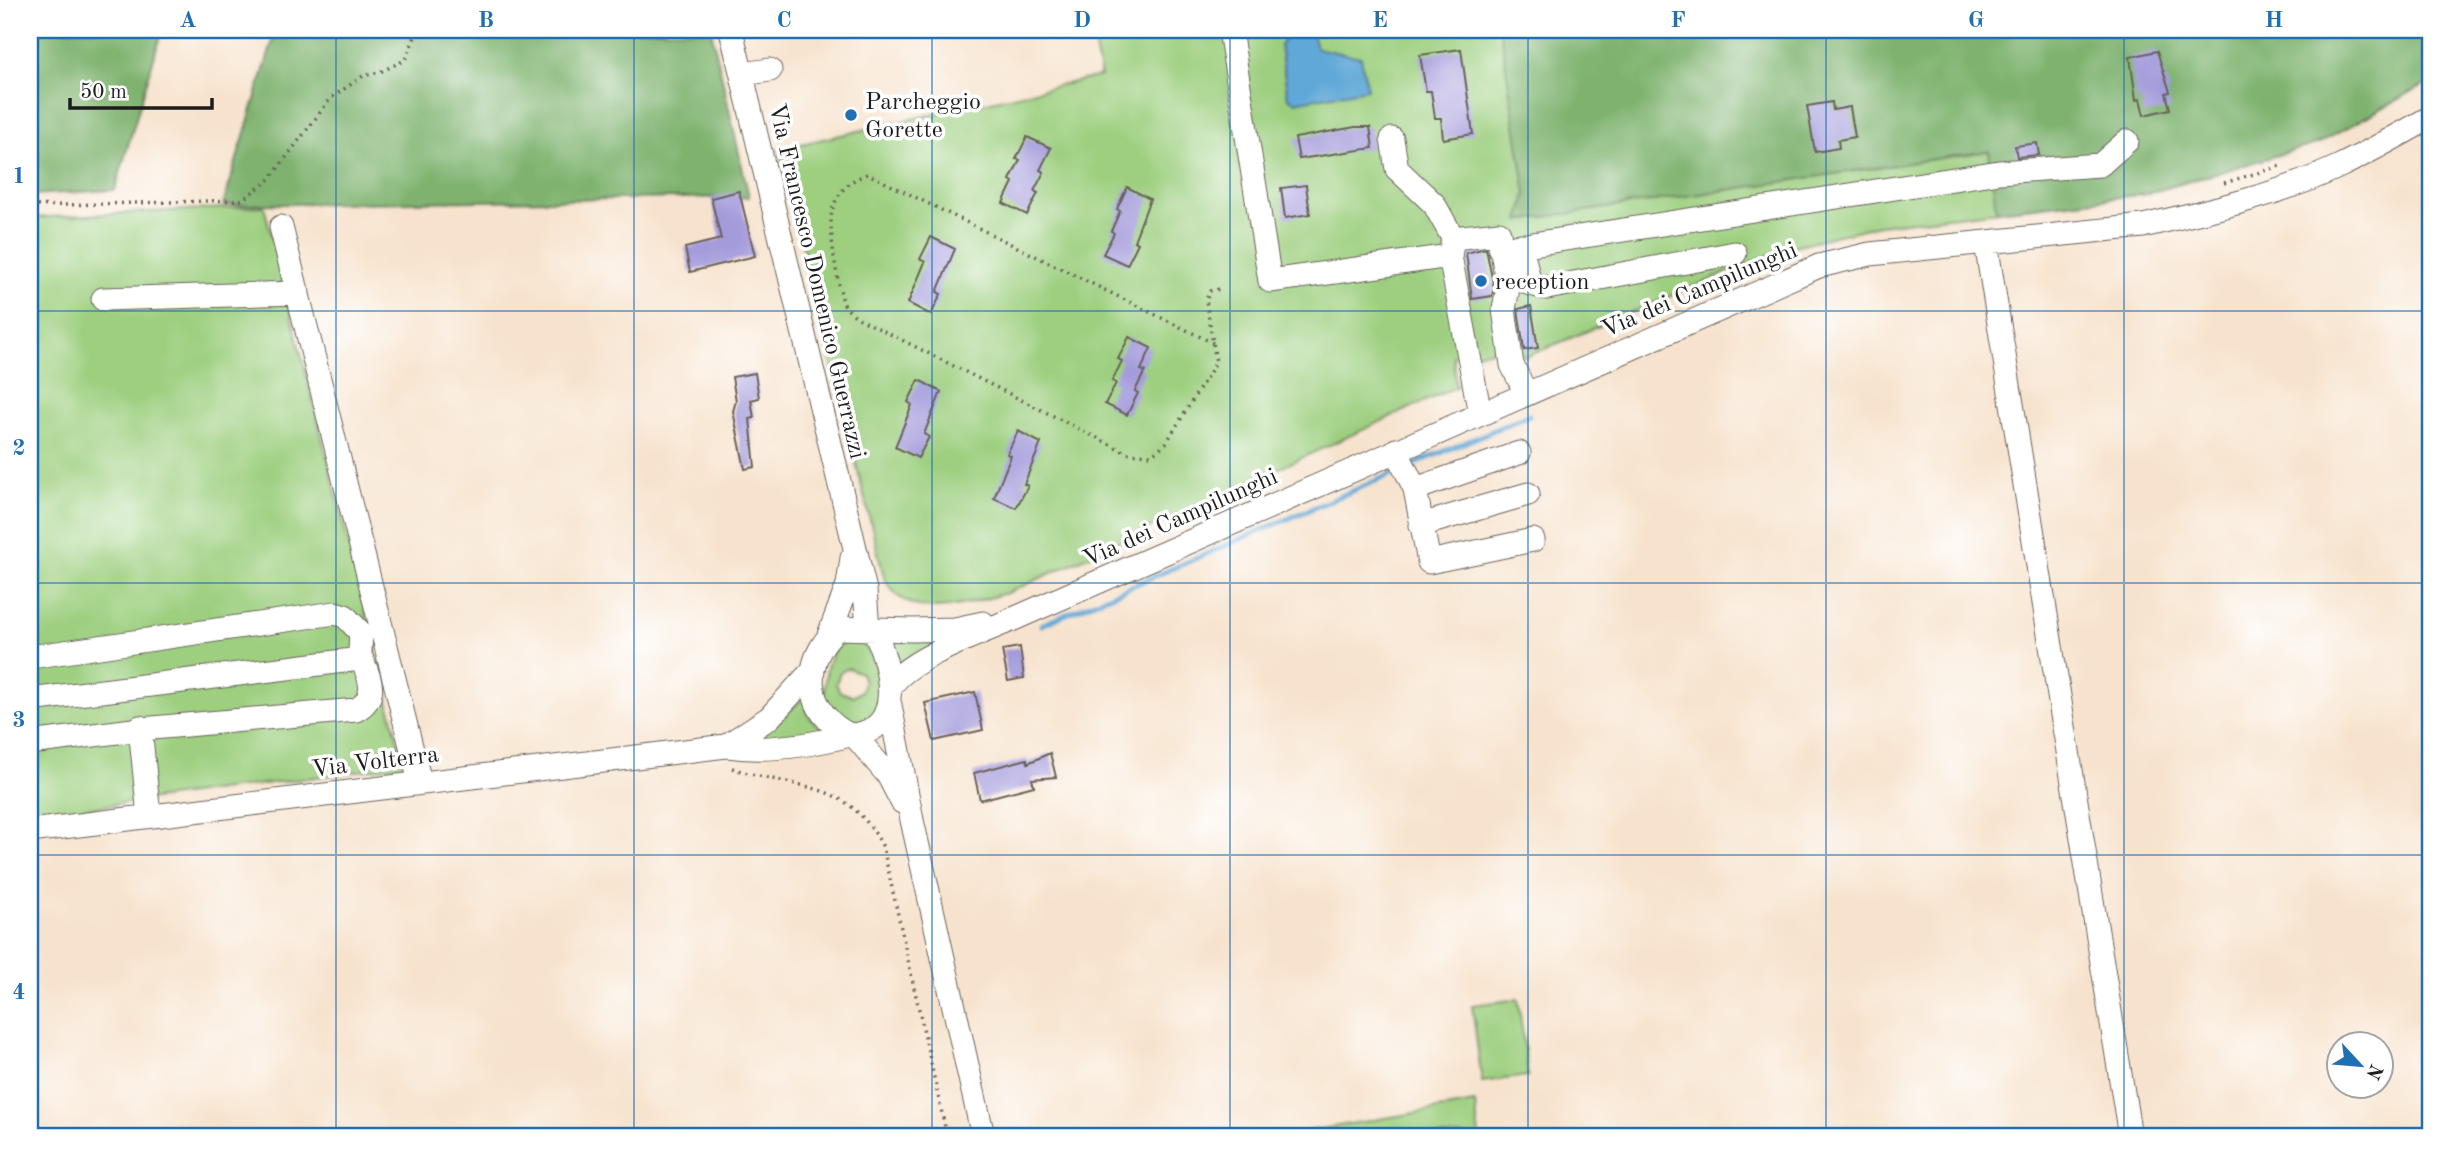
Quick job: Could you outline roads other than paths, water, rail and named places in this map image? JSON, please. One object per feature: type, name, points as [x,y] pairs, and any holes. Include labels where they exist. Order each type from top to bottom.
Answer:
[{"type":"street","name":"Via Francesco Domenico Guerrazzi","points":[[732,30],[865,590],[871,630]]},
{"type":"street","points":[[1230,30],[1270,281],[1451,247],[1499,233],[1511,247],[1530,284],[1547,288],[1735,253]]},
{"type":"street","points":[[742,74],[770,70]]},
{"type":"street","name":"Via dei Campilunghi","points":[[890,696],[896,676],[913,664],[1819,266],[1870,254],[2143,226],[2297,183],[2339,166],[2431,117]]},
{"type":"street","points":[[1392,139],[1397,169],[1434,204],[1451,247],[1480,414]]},
{"type":"street","points":[[1511,247],[1999,172],[2100,164],[2127,141]]},
{"type":"street","points":[[281,227],[420,782]]},
{"type":"street","points":[[1986,243],[2130,1136]]},
{"type":"street","points":[[1511,247],[1504,309],[1512,365],[1526,393]]},
{"type":"street","points":[[103,299],[298,293]]},
{"type":"street","points":[[1396,450],[1415,489],[1429,562],[1533,540]]},
{"type":"street","points":[[1415,489],[1519,453]]},
{"type":"street","points":[[1422,525],[1528,494]]},
{"type":"street","name":"Via Francesco Domenico Guerrazzi","points":[[829,635],[848,585],[854,544]]},
{"type":"street","points":[[30,657],[335,613],[345,616],[360,632],[360,659],[371,676],[371,693],[367,704],[356,709],[141,728],[30,743]]},
{"type":"street","name":"Via dei Campilunghi","points":[[871,630],[955,629],[1018,617]]},
{"type":"street","points":[[912,820],[888,775],[852,735],[835,728],[817,707],[812,671],[829,635],[838,628],[871,630],[890,696],[912,820],[983,1136]]},
{"type":"street","points":[[30,700],[360,659]]},
{"type":"street","name":"Via Volterra","points":[[726,756],[769,718],[812,671]]},
{"type":"street","points":[[852,735],[870,729],[882,720],[890,696]]},
{"type":"street","points":[[141,728],[149,816]]},
{"type":"street","name":"Via Volterra","points":[[30,831],[420,782],[726,756],[748,749],[824,742],[852,735]]},
{"type":"street","points":[[824,742],[855,748],[867,754]]},
{"type":"water","points":[[1302,30],[1311,30],[1316,48],[1361,57],[1367,89],[1295,102],[1288,98],[1280,46],[1284,39]]},
{"type":"waterway","points":[[1410,466],[1529,415]]},
{"type":"waterway","points":[[1041,625],[1399,471]]},
{"type":"place","name":"Parcheggio Gorette","points":[[851,115]]},
{"type":"place","name":"reception","points":[[1481,281]]}]
